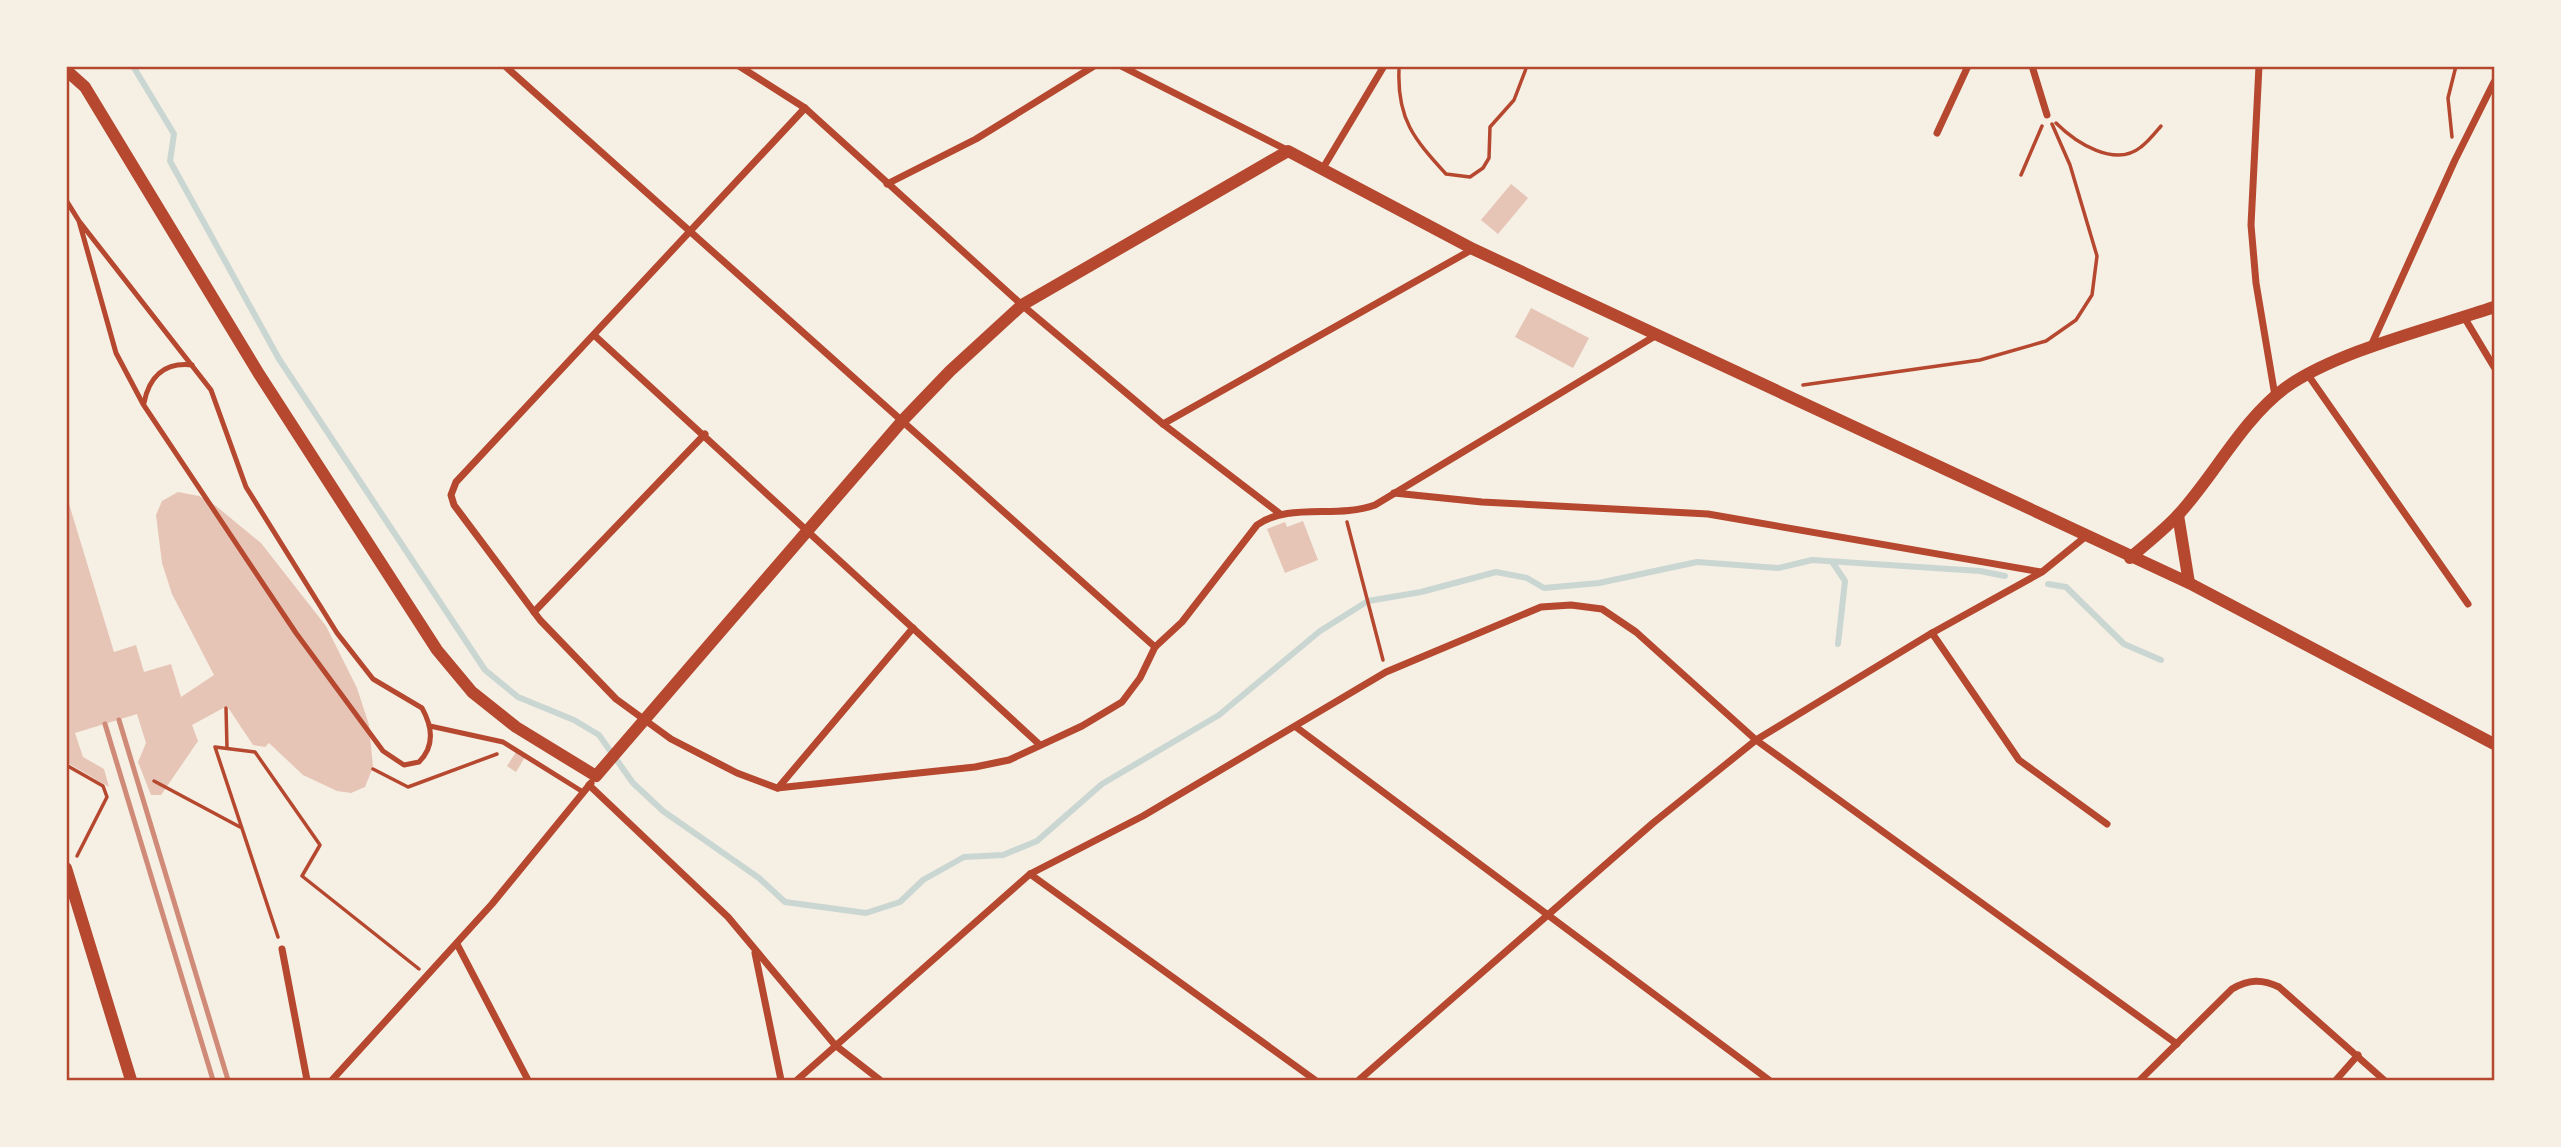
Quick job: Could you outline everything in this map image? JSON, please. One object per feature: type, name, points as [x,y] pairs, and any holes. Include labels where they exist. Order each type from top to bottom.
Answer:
[{"type":"street","points":[[505,66],[1155,647]]},
{"type":"street","points":[[739,66],[805,108],[1022,305],[1163,424],[1279,513]]},
{"type":"street","points":[[887,184],[976,139],[1094,66]]},
{"type":"street","points":[[1121,66],[1323,168],[1473,249],[1654,336],[1777,388],[2085,537],[2189,583],[2494,744]]},
{"type":"street","points":[[1323,168],[1384,66]]},
{"type":"street","points":[[1937,133],[1968,66]]},
{"type":"street","points":[[2032,66],[2047,115]]},
{"type":"street","points":[[2259,66],[2251,225],[2256,283],[2276,397]]},
{"type":"street","points":[[66,70],[85,88],[259,374],[437,650],[472,692],[592,781],[698,887],[835,1045],[880,1080]]},
{"type":"street","points":[[2370,348],[2455,160],[2494,82]]},
{"type":"street","points":[[805,108],[689,229],[456,482],[451,495],[454,505],[534,611],[571,655],[645,722],[737,774],[777,788],[975,767],[1009,760],[1082,726],[1122,702],[1140,678],[1155,647],[1191,611],[1257,525],[1279,513],[1345,513],[1375,505],[1654,336]]},
{"type":"street","points":[[332,1080],[457,944],[592,781],[807,530],[950,370],[1022,305],[1288,151]]},
{"type":"street","points":[[1163,424],[1473,249]]},
{"type":"street","points":[[2130,558],[2178,515],[2225,453],[2276,397],[2308,375],[2370,348],[2494,307]]},
{"type":"street","points":[[2464,317],[2494,367]]},
{"type":"street","points":[[594,335],[705,434],[1040,745]]},
{"type":"street","points":[[2308,375],[2468,604]]},
{"type":"street","points":[[534,611],[705,434]]},
{"type":"street","points":[[1392,493],[1494,503],[1708,514],[2042,572]]},
{"type":"street","points":[[2178,515],[2189,583]]},
{"type":"street","points":[[1359,1080],[1653,823],[1756,740],[1932,633],[2042,572],[2085,537]]},
{"type":"street","points":[[797,1080],[1030,874],[1143,816],[1386,672],[1541,607],[1571,605],[1602,609],[1636,632],[1756,740],[2177,1044]]},
{"type":"street","points":[[777,788],[913,628]]},
{"type":"street","points":[[1932,633],[2020,760],[2107,824]]},
{"type":"street","points":[[1296,727],[1547,917],[1769,1080]]},
{"type":"street","points":[[66,868],[131,1080]]},
{"type":"street","points":[[1030,874],[1315,1080]]},
{"type":"street","points":[[457,944],[528,1080]]},
{"type":"street","points":[[282,949],[307,1080]]},
{"type":"street","points":[[754,949],[781,1080]]},
{"type":"street","points":[[2140,1080],[2232,989],[2244,982],[2257,980],[2279,987],[2384,1080]]},
{"type":"street","points":[[2336,1080],[2358,1055]]},
{"type":"lane","points":[[66,81],[85,88]]},
{"type":"lane","points":[[66,200],[79,221],[211,390],[246,487],[337,633],[373,679],[422,708],[430,726],[429,747],[419,762],[404,765],[383,751],[282,612],[144,404],[116,353],[79,221]]},
{"type":"lane","points":[[144,404],[147,388],[154,376],[170,365],[192,365]]},
{"type":"lane","points":[[430,726],[503,742],[583,792]]},
{"type":"path","points":[[1399,70],[1398,100],[1405,119],[1429,155],[1446,174],[1470,177],[1483,168],[1489,158],[1490,127],[1514,100],[1527,66]]},
{"type":"path","points":[[2455,160],[2448,98],[2456,66]]},
{"type":"path","points":[[2047,115],[2077,141],[2108,155],[2123,156],[2140,148],[2161,126]]},
{"type":"path","points":[[2021,175],[2047,115]]},
{"type":"path","points":[[1777,388],[1980,360],[2046,341],[2076,320],[2092,295],[2097,256],[2070,165],[2047,115]]},
{"type":"path","points":[[1345,513],[1386,672]]},
{"type":"path","points":[[226,708],[227,749]]},
{"type":"path","points":[[282,949],[215,747],[255,752],[320,845],[302,876],[428,975]]},
{"type":"path","points":[[373,769],[408,787],[488,755],[516,751]]},
{"type":"path","points":[[66,765],[103,786],[107,797],[76,856]]},
{"type":"path","points":[[154,780],[242,828]]},
{"type":"building","points":[[1511,184],[1528,198],[1498,234],[1481,220]]},
{"type":"building","points":[[1531,308],[1589,338],[1573,368],[1515,337]]},
{"type":"building","points":[[178,492],[199,496],[216,506],[261,543],[326,626],[357,688],[369,725],[373,767],[365,787],[351,793],[337,791],[303,775],[269,743],[265,747],[253,745],[227,706],[192,725],[198,741],[161,795],[151,795],[138,762],[146,743],[137,714],[75,733],[83,757],[104,769],[109,787],[66,762],[66,494],[114,652],[136,645],[144,672],[171,664],[181,697],[214,675],[172,594],[162,563],[156,515],[162,501]]},
{"type":"building","points":[[1303,521],[1318,560],[1285,573],[1267,529],[1285,522],[1287,527]]},
{"type":"building","points":[[516,752],[525,757],[516,772],[507,766]]},
{"type":"waterway","points":[[133,66],[174,134],[170,161],[279,359],[485,670],[518,697],[574,720],[599,735],[633,783],[663,811],[759,878],[785,902],[866,913],[900,902],[923,880],[964,857],[1003,855],[1037,841],[1102,784],[1219,715],[1320,631],[1368,601],[1421,592],[1496,572],[1527,578],[1544,588],[1599,583],[1697,562],[1778,568],[1812,560],[1980,571],[2005,576]]},
{"type":"waterway","points":[[1833,563],[1845,581],[1838,644]]},
{"type":"waterway","points":[[2048,584],[2066,587],[2124,644],[2161,660]]},
{"type":"railway","points":[[119,720],[228,1080]]},
{"type":"railway","points":[[105,724],[213,1080]]}]
